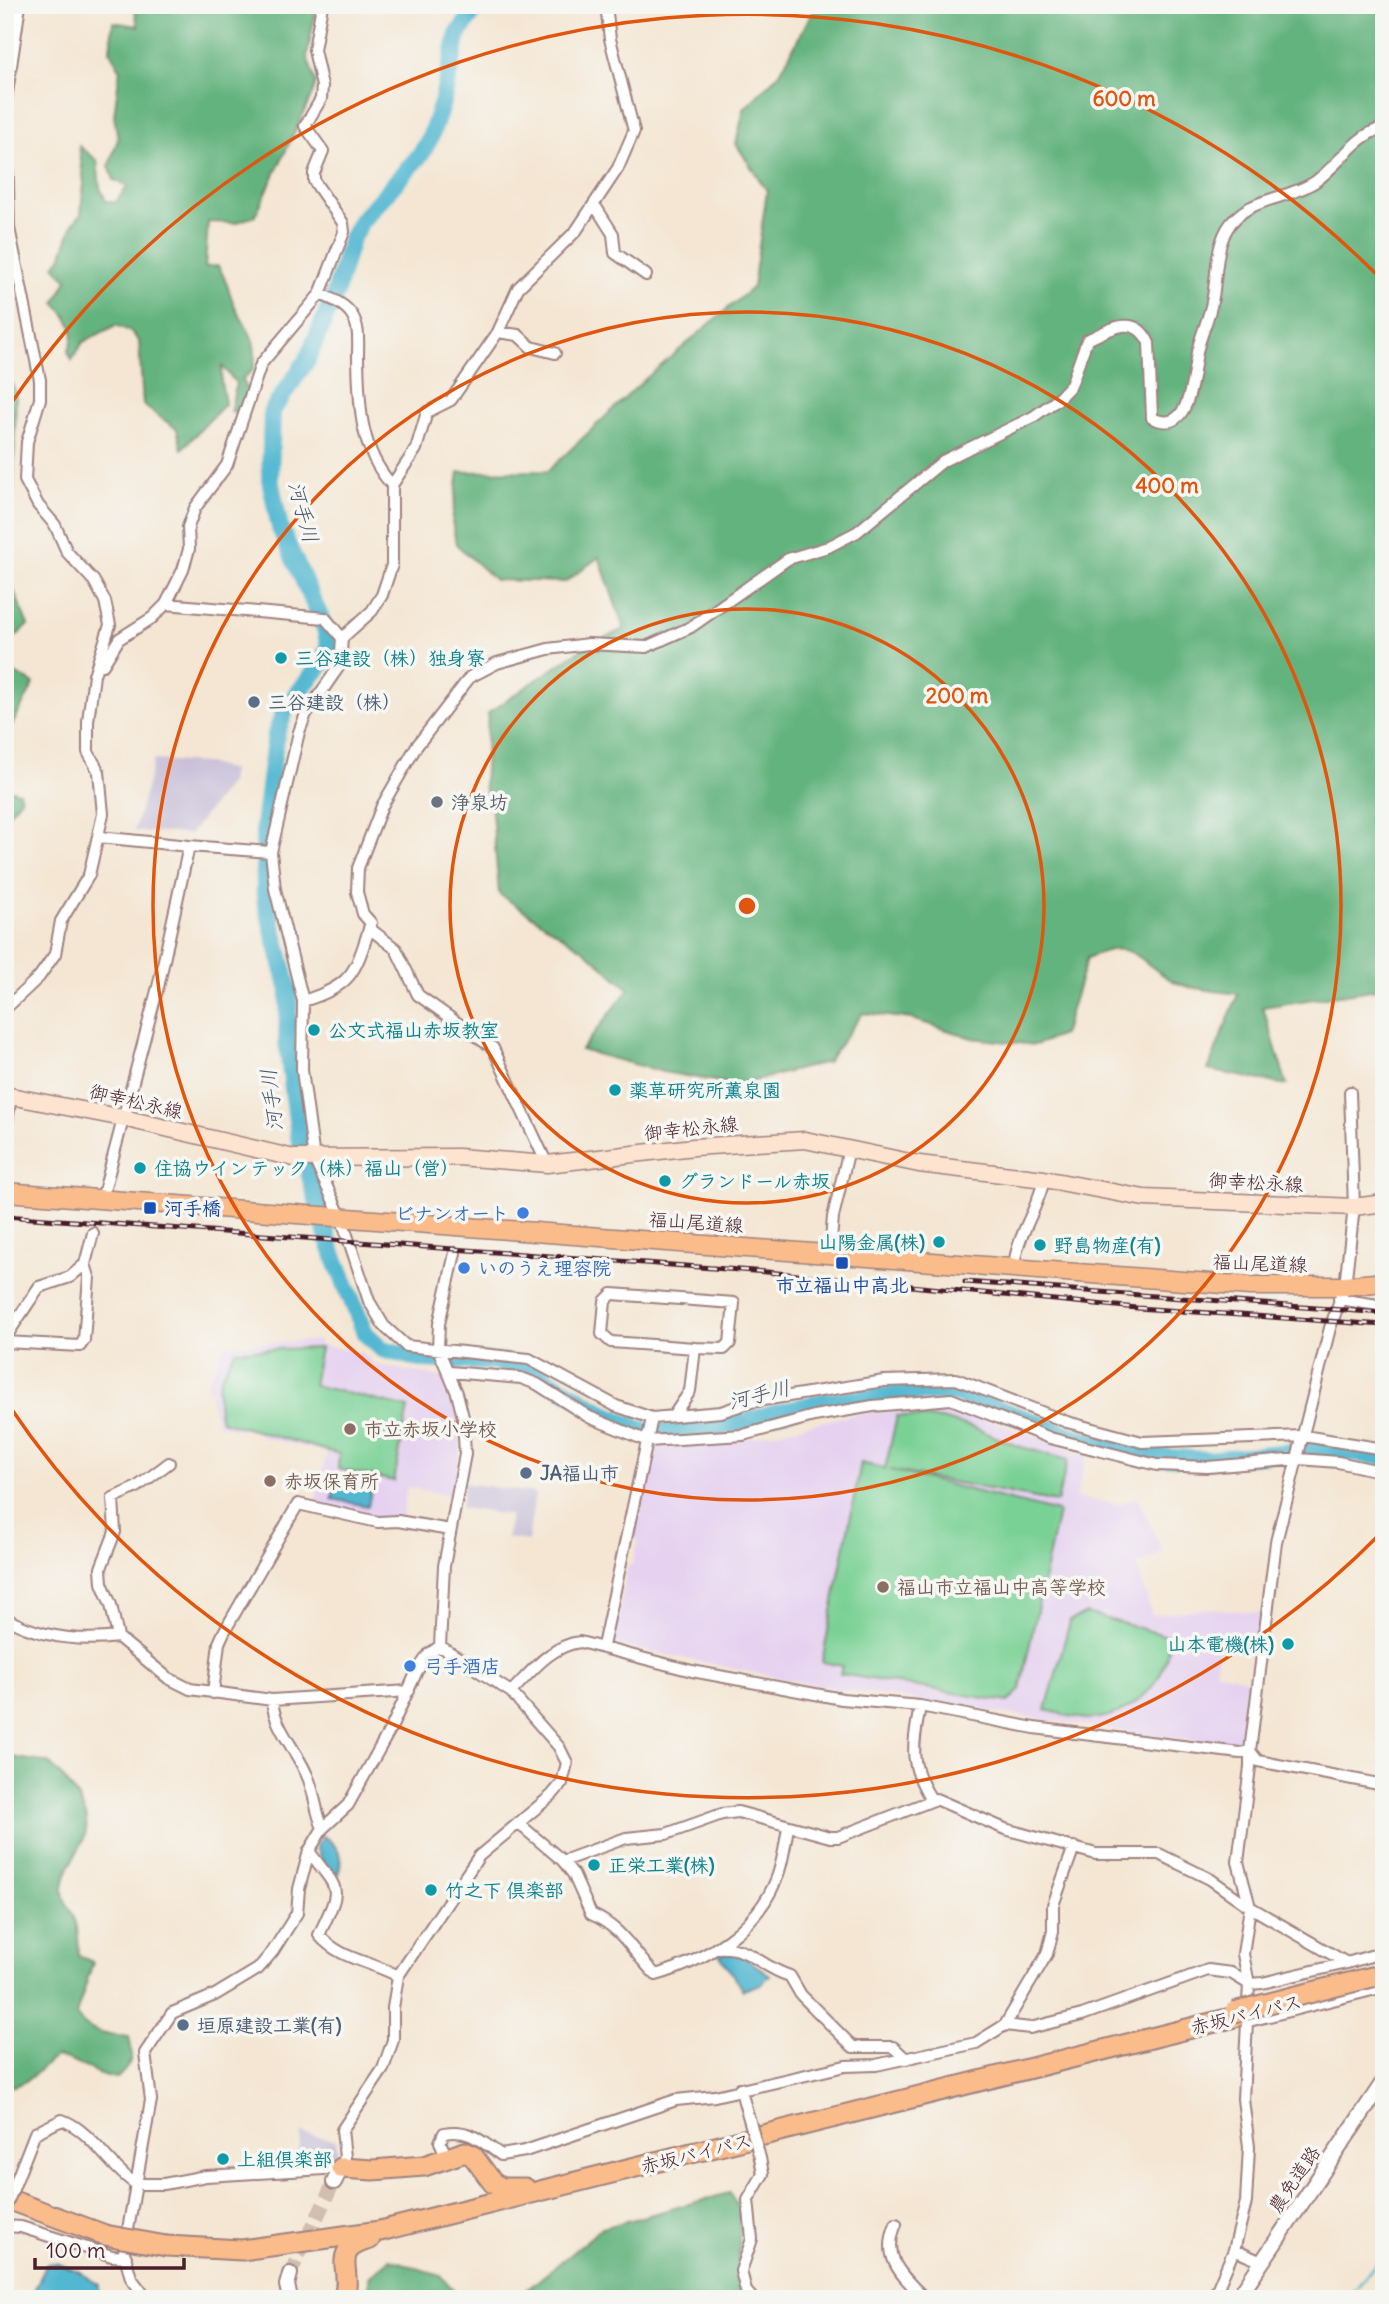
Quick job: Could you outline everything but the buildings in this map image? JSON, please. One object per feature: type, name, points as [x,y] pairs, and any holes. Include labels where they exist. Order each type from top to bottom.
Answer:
[{"type":"highway","name":"赤坂バイパス","points":[[167,2242],[270,2241],[380,2224],[1239,2017],[1384,1974]]},
{"type":"highway","name":"赤坂バイパス","points":[[106,2231],[167,2242],[242,2250],[296,2245],[380,2231],[1384,1980]]},
{"type":"highway","points":[[337,2175],[424,2166],[465,2152],[479,2161],[493,2183],[502,2188],[533,2188]]},
{"type":"highway","points":[[380,2224],[472,2197],[480,2190],[479,2161]]},
{"type":"highway","points":[[343,2299],[347,2286],[343,2263],[347,2250],[357,2242],[464,2215],[492,2204]]},
{"type":"highway","points":[[296,2245],[328,2248],[343,2263]]},
{"type":"main road","name":"御幸松永線","points":[[8,1096],[123,1118],[307,1159],[458,1157],[547,1164],[778,1140],[805,1140],[919,1164],[1045,1179],[1144,1198],[1354,1207],[1384,1203]]},
{"type":"main road","name":"福山尾道線","points":[[5,1192],[1250,1286],[1342,1292],[1384,1282]]},
{"type":"street","points":[[5,1009],[39,977],[55,954],[61,921],[89,876],[103,814],[99,772],[88,752],[94,675],[110,625],[105,601],[94,581],[67,552],[55,525],[38,505],[25,480],[27,442],[40,399],[40,380],[9,228],[6,100],[20,5]]},
{"type":"street","points":[[94,675],[118,639],[152,618],[166,604],[183,570],[189,549],[188,527],[195,508],[227,465],[261,364],[329,298],[344,232],[343,223],[314,181],[314,173],[323,151],[305,125],[321,99],[322,86],[314,50],[322,5]]},
{"type":"street","points":[[392,485],[416,449],[427,412],[451,400],[498,332],[518,288],[576,231],[618,168],[634,131],[610,40],[605,6]]},
{"type":"street","points":[[303,1001],[340,987],[363,950],[371,923],[363,914],[358,892],[358,868],[382,806],[416,747],[470,677],[497,663],[548,649],[589,644],[646,647],[691,627],[788,559],[828,547],[857,532],[943,461],[1033,417],[1057,400],[1071,385],[1087,341],[1124,324],[1134,324],[1144,332],[1149,344],[1152,418],[1159,422],[1175,419],[1188,402],[1192,390],[1198,349],[1212,305],[1220,247],[1226,230],[1241,210],[1312,183],[1362,139],[1384,128]]},
{"type":"street","points":[[594,204],[613,234],[615,253],[646,275]]},
{"type":"street","points":[[329,298],[352,315],[358,331],[359,410],[363,435],[392,485],[392,565],[382,595],[372,611],[342,638],[340,665],[306,714],[269,852],[275,889],[303,1001],[302,1070],[307,1159],[336,1217],[369,1301],[384,1326],[406,1346],[529,1359],[616,1406],[652,1420],[674,1415],[721,1412],[751,1402],[884,1381],[956,1379],[1067,1422],[1142,1442],[1304,1438],[1384,1449]]},
{"type":"street","points":[[498,332],[518,335],[531,347],[555,353]]},
{"type":"street","points":[[166,604],[325,618],[342,638]]},
{"type":"street","points":[[99,837],[269,852]]},
{"type":"street","points":[[102,1199],[159,983],[189,846]]},
{"type":"street","points":[[369,928],[396,949],[418,995],[493,1048],[547,1164]]},
{"type":"street","points":[[1213,2299],[1234,2250],[1246,2202],[1250,2147],[1243,2099],[1245,2040],[1239,2017],[1249,1984],[1243,1954],[1250,1907],[1238,1862],[1250,1751],[1276,1542],[1342,1292],[1354,1207],[1350,1092]]},
{"type":"street","points":[[5,1135],[8,1096]]},
{"type":"street","points":[[830,1253],[833,1217],[849,1150]]},
{"type":"street","points":[[1014,1268],[1025,1227],[1039,1203],[1045,1179]]},
{"type":"street","points":[[85,1264],[70,1277],[39,1287],[5,1340],[76,1348],[80,1346],[84,1340],[89,1277],[85,1264],[93,1233]]},
{"type":"street","points":[[440,1646],[444,1566],[465,1454],[463,1417],[439,1351],[439,1324],[455,1253]]},
{"type":"street","points":[[1342,1292],[1384,1306]]},
{"type":"street","points":[[612,1294],[734,1303],[730,1343],[724,1349],[695,1348],[611,1342],[602,1334],[605,1301],[612,1294]]},
{"type":"street","points":[[674,1415],[690,1391],[695,1348]]},
{"type":"street","points":[[448,1370],[521,1378],[537,1384],[589,1417],[649,1439],[743,1435],[826,1414],[873,1406],[951,1399],[1050,1438],[1157,1465],[1208,1467],[1299,1457],[1384,1472]]},
{"type":"street","points":[[603,1646],[652,1420]]},
{"type":"street","points":[[169,1463],[137,1487],[113,1498],[115,1532],[101,1568],[102,1583],[111,1605],[118,1637],[168,1678],[190,1689],[272,1700],[409,1691]]},
{"type":"street","points":[[213,1693],[219,1643],[298,1504],[378,1522],[398,1521],[450,1530]]},
{"type":"street","points":[[5,1618],[40,1633],[82,1641],[118,1637]]},
{"type":"street","points":[[511,1692],[553,1650],[565,1644],[580,1642],[692,1671],[842,1699],[920,1706],[1034,1728],[1240,1753],[1250,1751]]},
{"type":"street","points":[[146,2299],[131,2278],[126,2257],[128,2220],[151,2101],[145,2053],[172,2012],[215,1995],[258,1969],[273,1951],[297,1913],[301,1879],[309,1851],[323,1828],[348,1805],[429,1654],[440,1646]]},
{"type":"street","points":[[5,2209],[35,2133],[62,2120],[77,2125],[97,2150],[136,2184],[164,2184],[206,2176],[337,2175],[345,2157],[342,2130],[383,2069],[393,2040],[393,2008],[398,1976],[479,1856],[562,1783],[567,1763],[559,1747],[511,1692],[440,1646]]},
{"type":"street","points":[[272,1700],[273,1716],[298,1754],[310,1782],[323,1828]]},
{"type":"street","points":[[920,1706],[913,1761],[917,1777],[931,1799]]},
{"type":"street","points":[[1250,1751],[1258,1760],[1384,1785]]},
{"type":"street","points":[[563,1861],[626,1838],[686,1829],[722,1814],[738,1812],[788,1827],[838,1837],[931,1799],[954,1805],[1005,1829],[1096,1854],[1159,1854],[1210,1879],[1250,1907],[1347,1963]]},
{"type":"street","points":[[518,1823],[563,1861],[573,1874],[591,1914],[610,1922],[623,1933],[640,1960],[656,1975],[684,1966],[735,1936],[775,1884],[788,1827]]},
{"type":"street","points":[[447,2157],[440,2142],[444,2133],[458,2130],[478,2137],[501,2155],[525,2151],[676,2100],[715,2096],[740,2088],[845,2066],[876,2065],[976,2043],[1005,2025],[1047,1954],[1053,1931],[1053,1905],[1074,1847]]},
{"type":"street","points":[[309,1851],[334,1880],[336,1892],[319,1934],[341,1955],[382,1967],[398,1976]]},
{"type":"street","points":[[718,1948],[738,1947],[777,1972],[790,1976],[801,1995],[846,2043],[853,2047],[892,2047],[906,2059]]},
{"type":"street","points":[[1005,2025],[1030,2028],[1082,2015],[1208,1970],[1231,1973],[1249,1984],[1347,1963],[1384,1952]]},
{"type":"street","points":[[1239,2017],[1384,1987]]},
{"type":"street","name":"農免道路","points":[[1237,2299],[1384,2081]]},
{"type":"street","points":[[740,2088],[763,2174],[748,2200],[752,2239],[741,2271],[746,2291],[752,2299]]},
{"type":"street","points":[[896,2224],[890,2239],[895,2265],[925,2299]]},
{"type":"street","points":[[6,2225],[112,2256],[126,2257]]},
{"type":"street","points":[[1234,2250],[1262,2262]]},
{"type":"street","points":[[290,2273],[287,2285],[290,2299]]},
{"type":"shaded area","points":[[154,760],[205,763],[232,770],[230,783],[190,834],[134,831]]},
{"type":"shaded area","name":"市立赤坂小学校","points":[[319,1340],[319,1345],[360,1352],[376,1365],[447,1378],[458,1414],[461,1443],[453,1496],[407,1487],[402,1518],[382,1519],[315,1503],[327,1452],[260,1437],[260,1433],[218,1425],[210,1397],[213,1391],[206,1386],[225,1345]]},
{"type":"shaded area","name":"福山市立福山中高等学校","points":[[954,1407],[1087,1456],[1076,1498],[1120,1504],[1137,1498],[1163,1552],[1137,1565],[1152,1615],[1208,1608],[1261,1613],[1258,1655],[1220,1645],[1215,1671],[1253,1681],[1248,1737],[1235,1747],[1035,1718],[813,1685],[613,1644],[628,1565],[632,1565],[638,1541],[634,1539],[653,1451],[657,1447],[722,1444],[861,1413]]},
{"type":"shaded area","points":[[464,1483],[535,1493],[528,1541],[507,1538],[510,1515],[461,1508]]},
{"type":"shaded area","points":[[301,2133],[336,2140],[339,2161],[298,2165]]},
{"type":"green space","points":[[134,5],[317,5],[307,56],[316,83],[255,216],[235,223],[208,222],[205,267],[218,266],[255,349],[253,370],[242,379],[248,390],[241,413],[231,411],[236,383],[222,366],[221,382],[225,404],[182,449],[177,429],[143,405],[139,341],[130,331],[116,325],[83,342],[72,360],[68,351],[72,338],[71,325],[55,303],[67,280],[54,266],[61,258],[73,224],[81,214],[84,183],[79,146],[97,160],[100,188],[106,201],[115,203],[128,186],[114,180],[109,165],[118,139],[114,116],[120,69],[110,51],[113,22],[138,26]]},
{"type":"green space","points":[[816,5],[1384,5],[1384,988],[1263,1007],[1287,1085],[1208,1070],[1238,994],[1180,984],[1125,950],[1103,952],[1087,958],[1063,1035],[1035,1045],[972,1038],[912,1019],[863,1013],[827,1062],[738,1085],[663,1072],[581,1050],[629,989],[585,951],[499,894],[492,812],[484,786],[488,713],[582,649],[624,629],[599,557],[565,582],[495,580],[456,544],[452,521],[459,472],[548,471],[643,381],[753,287],[767,191],[736,144],[744,109],[780,73]]},
{"type":"green space","points":[[5,371],[16,393],[13,497],[5,505]]},
{"type":"green space","points":[[5,569],[28,625],[5,647]]},
{"type":"green space","points":[[5,660],[10,670],[34,684],[5,738]]},
{"type":"green space","points":[[5,788],[19,792],[21,799],[5,818]]},
{"type":"green space","points":[[320,1348],[313,1385],[408,1408],[394,1481],[338,1469],[339,1454],[221,1421],[219,1384],[236,1350]]},
{"type":"green space","points":[[897,1416],[941,1419],[1068,1460],[1057,1502],[890,1470],[1058,1512],[1020,1690],[1008,1702],[840,1674],[842,1666],[822,1662],[861,1463],[885,1469]]},
{"type":"green space","points":[[1086,1613],[1168,1636],[1168,1652],[1163,1667],[1146,1693],[1120,1712],[1089,1719],[1046,1710],[1070,1621]]},
{"type":"green space","points":[[5,1756],[49,1763],[71,1788],[83,1807],[86,1817],[84,1838],[69,1868],[63,1888],[77,1927],[79,1956],[93,1962],[76,2015],[93,2030],[129,2037],[131,2060],[117,2078],[55,2057],[20,2084],[5,2087]]},
{"type":"green space","points":[[729,2193],[740,2209],[738,2299],[516,2299],[602,2228]]},
{"type":"green space","points":[[390,2259],[441,2276],[462,2299],[369,2299],[369,2277]]},
{"type":"water","points":[[335,1483],[371,1491],[368,1506],[332,1499]]},
{"type":"water","points":[[323,1836],[333,1843],[340,1857],[338,1874],[326,1866],[319,1856],[316,1846]]},
{"type":"water","points":[[738,1953],[770,1975],[761,1984],[743,1990],[719,1954]]},
{"type":"water","points":[[56,2263],[78,2271],[99,2285],[97,2299],[30,2299],[47,2264]]},
{"type":"waterway","name":"河手川","points":[[478,5],[458,34],[442,103],[430,138],[421,154],[361,221],[351,239],[335,294],[307,360],[272,411],[270,479],[280,528],[325,628],[329,646],[323,662],[286,708],[276,734],[264,826],[265,899],[289,991],[287,1041],[299,1137],[330,1246],[365,1333],[382,1349],[421,1359],[503,1362],[528,1368],[605,1414],[641,1430],[669,1433],[719,1428],[821,1402],[924,1392],[957,1394],[1075,1437],[1141,1456],[1208,1460],[1323,1449],[1384,1457]]},
{"type":"waterway","points":[[1348,2299],[1384,2253]]},
{"type":"tunnel","points":[[290,2274],[334,2182]]},
{"type":"railway","points":[[5,1216],[767,1272],[1137,1308],[1384,1325]]},
{"type":"railway","points":[[965,1282],[1384,1313]]},
{"type":"place","name":"三谷建設（株）独身寮","points":[[281,658]]},
{"type":"place","name":"三谷建設（株）","points":[[254,702]]},
{"type":"place","name":"浄泉坊","points":[[437,802]]},
{"type":"place","name":"公文式福山赤坂教室","points":[[314,1030]]},
{"type":"place","name":"薬草研究所薫泉園","points":[[615,1090]]},
{"type":"place","name":"住協ウインテック（株）福山（営）","points":[[140,1168]]},
{"type":"place","name":"グランドール赤坂","points":[[665,1181]]},
{"type":"place","name":"河手橋","points":[[150,1208]]},
{"type":"place","name":"ビナンオート","points":[[523,1213]]},
{"type":"place","name":"山陽金属(株)","points":[[939,1242]]},
{"type":"place","name":"野島物産(有)","points":[[1040,1245]]},
{"type":"place","name":"市立福山中高北","points":[[842,1263]]},
{"type":"place","name":"いのうえ理容院","points":[[464,1268]]},
{"type":"place","name":"市立赤坂小学校","points":[[350,1429]]},
{"type":"place","name":"JA福山市","points":[[526,1473]]},
{"type":"place","name":"赤坂保育所","points":[[270,1481]]},
{"type":"place","name":"福山市立福山中高等学校","points":[[883,1587]]},
{"type":"place","name":"山本電機(株)","points":[[1288,1644]]},
{"type":"place","name":"弓手酒店","points":[[410,1666]]},
{"type":"place","name":"正栄工業(株)","points":[[594,1865]]},
{"type":"place","name":"竹之下 倶楽部","points":[[431,1890]]},
{"type":"place","name":"垣原建設工業(有)","points":[[183,2025]]},
{"type":"place","name":"上組倶楽部","points":[[223,2159]]}]
